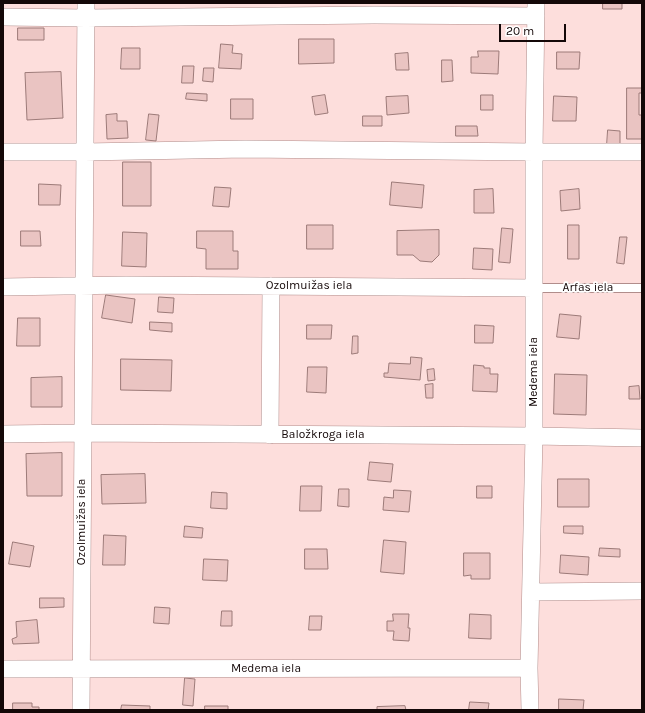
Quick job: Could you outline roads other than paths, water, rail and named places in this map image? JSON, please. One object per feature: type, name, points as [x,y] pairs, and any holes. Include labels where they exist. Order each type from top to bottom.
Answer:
[{"type":"street","points":[[3,17],[86,11],[374,15],[536,9]]},
{"type":"street","name":"Medema iela","points":[[530,710],[529,668],[534,436],[534,152],[536,9]]},
{"type":"street","name":"Ozolmuižas iela","points":[[81,710],[86,11]]},
{"type":"street","points":[[3,152],[245,149],[642,152]]},
{"type":"street","name":"Ozolmuižas iela","points":[[3,287],[84,287],[126,285],[534,288]]},
{"type":"street","points":[[270,435],[271,286]]},
{"type":"street","name":"Baložkroga iela","points":[[3,434],[83,433],[642,438]]},
{"type":"street","points":[[531,592],[642,591]]},
{"type":"street","name":"Medema iela","points":[[3,669],[529,668]]},
{"type":"lane","name":"Arfas iela","points":[[534,288],[642,288]]}]
